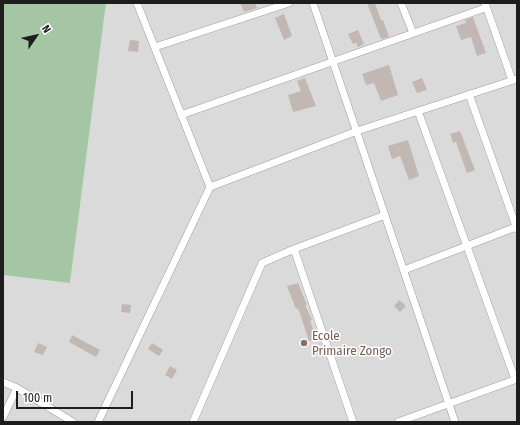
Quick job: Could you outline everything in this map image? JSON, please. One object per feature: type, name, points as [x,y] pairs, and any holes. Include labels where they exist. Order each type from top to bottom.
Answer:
[{"type":"street","points":[[137,3],[210,187]]},
{"type":"street","points":[[155,47],[289,3]]},
{"type":"street","points":[[314,3],[455,422]]},
{"type":"street","points":[[401,3],[413,33]]},
{"type":"street","points":[[98,422],[210,187],[357,131],[514,79],[485,5],[413,33],[181,115]]},
{"type":"street","points":[[404,270],[517,228],[469,94]]},
{"type":"street","points":[[398,422],[516,379],[418,111]]},
{"type":"street","points":[[193,422],[262,263],[294,249],[385,215]]},
{"type":"street","points":[[294,249],[353,422]]},
{"type":"street","points":[[3,382],[17,388],[74,422]]},
{"type":"street","points":[[3,417],[17,388]]},
{"type":"shaded area","points":[[106,3],[517,3],[517,422],[3,422],[3,275],[70,283]]},
{"type":"green space","points":[[3,3],[106,3],[70,283],[3,275]]},
{"type":"building","points":[[240,3],[255,3],[257,8],[244,12]]},
{"type":"building","points":[[367,3],[375,3],[389,37],[381,39]]},
{"type":"building","points":[[284,14],[292,36],[284,40],[275,18]]},
{"type":"building","points":[[473,17],[486,53],[477,56],[471,37],[461,40],[456,26],[466,23],[465,20]]},
{"type":"building","points":[[358,30],[364,44],[358,47],[356,43],[353,44],[348,34]]},
{"type":"building","points":[[130,40],[139,41],[138,52],[128,51]]},
{"type":"building","points":[[389,65],[398,95],[381,101],[374,83],[366,85],[362,74]]},
{"type":"building","points":[[305,78],[316,106],[293,112],[288,95],[301,91],[297,81]]},
{"type":"building","points":[[422,78],[427,90],[417,93],[412,82]]},
{"type":"building","points":[[460,131],[475,170],[467,173],[456,142],[453,143],[450,134]]},
{"type":"building","points":[[408,140],[419,176],[409,180],[400,156],[392,159],[388,146]]},
{"type":"building","points":[[298,283],[307,305],[305,305],[312,320],[310,321],[317,339],[309,341],[298,308],[296,309],[287,286]]},
{"type":"building","points":[[399,300],[406,306],[400,312],[394,306]]},
{"type":"building","points":[[122,304],[131,305],[130,313],[121,312]]},
{"type":"building","points":[[72,335],[100,350],[96,357],[69,342]]},
{"type":"building","points":[[38,343],[47,347],[43,355],[34,352]]},
{"type":"building","points":[[152,343],[163,350],[159,356],[148,349]]},
{"type":"building","points":[[170,366],[177,370],[172,379],[165,375]]},
{"type":"place","name":"Ecole Primaire Zongo","points":[[304,343]]}]
